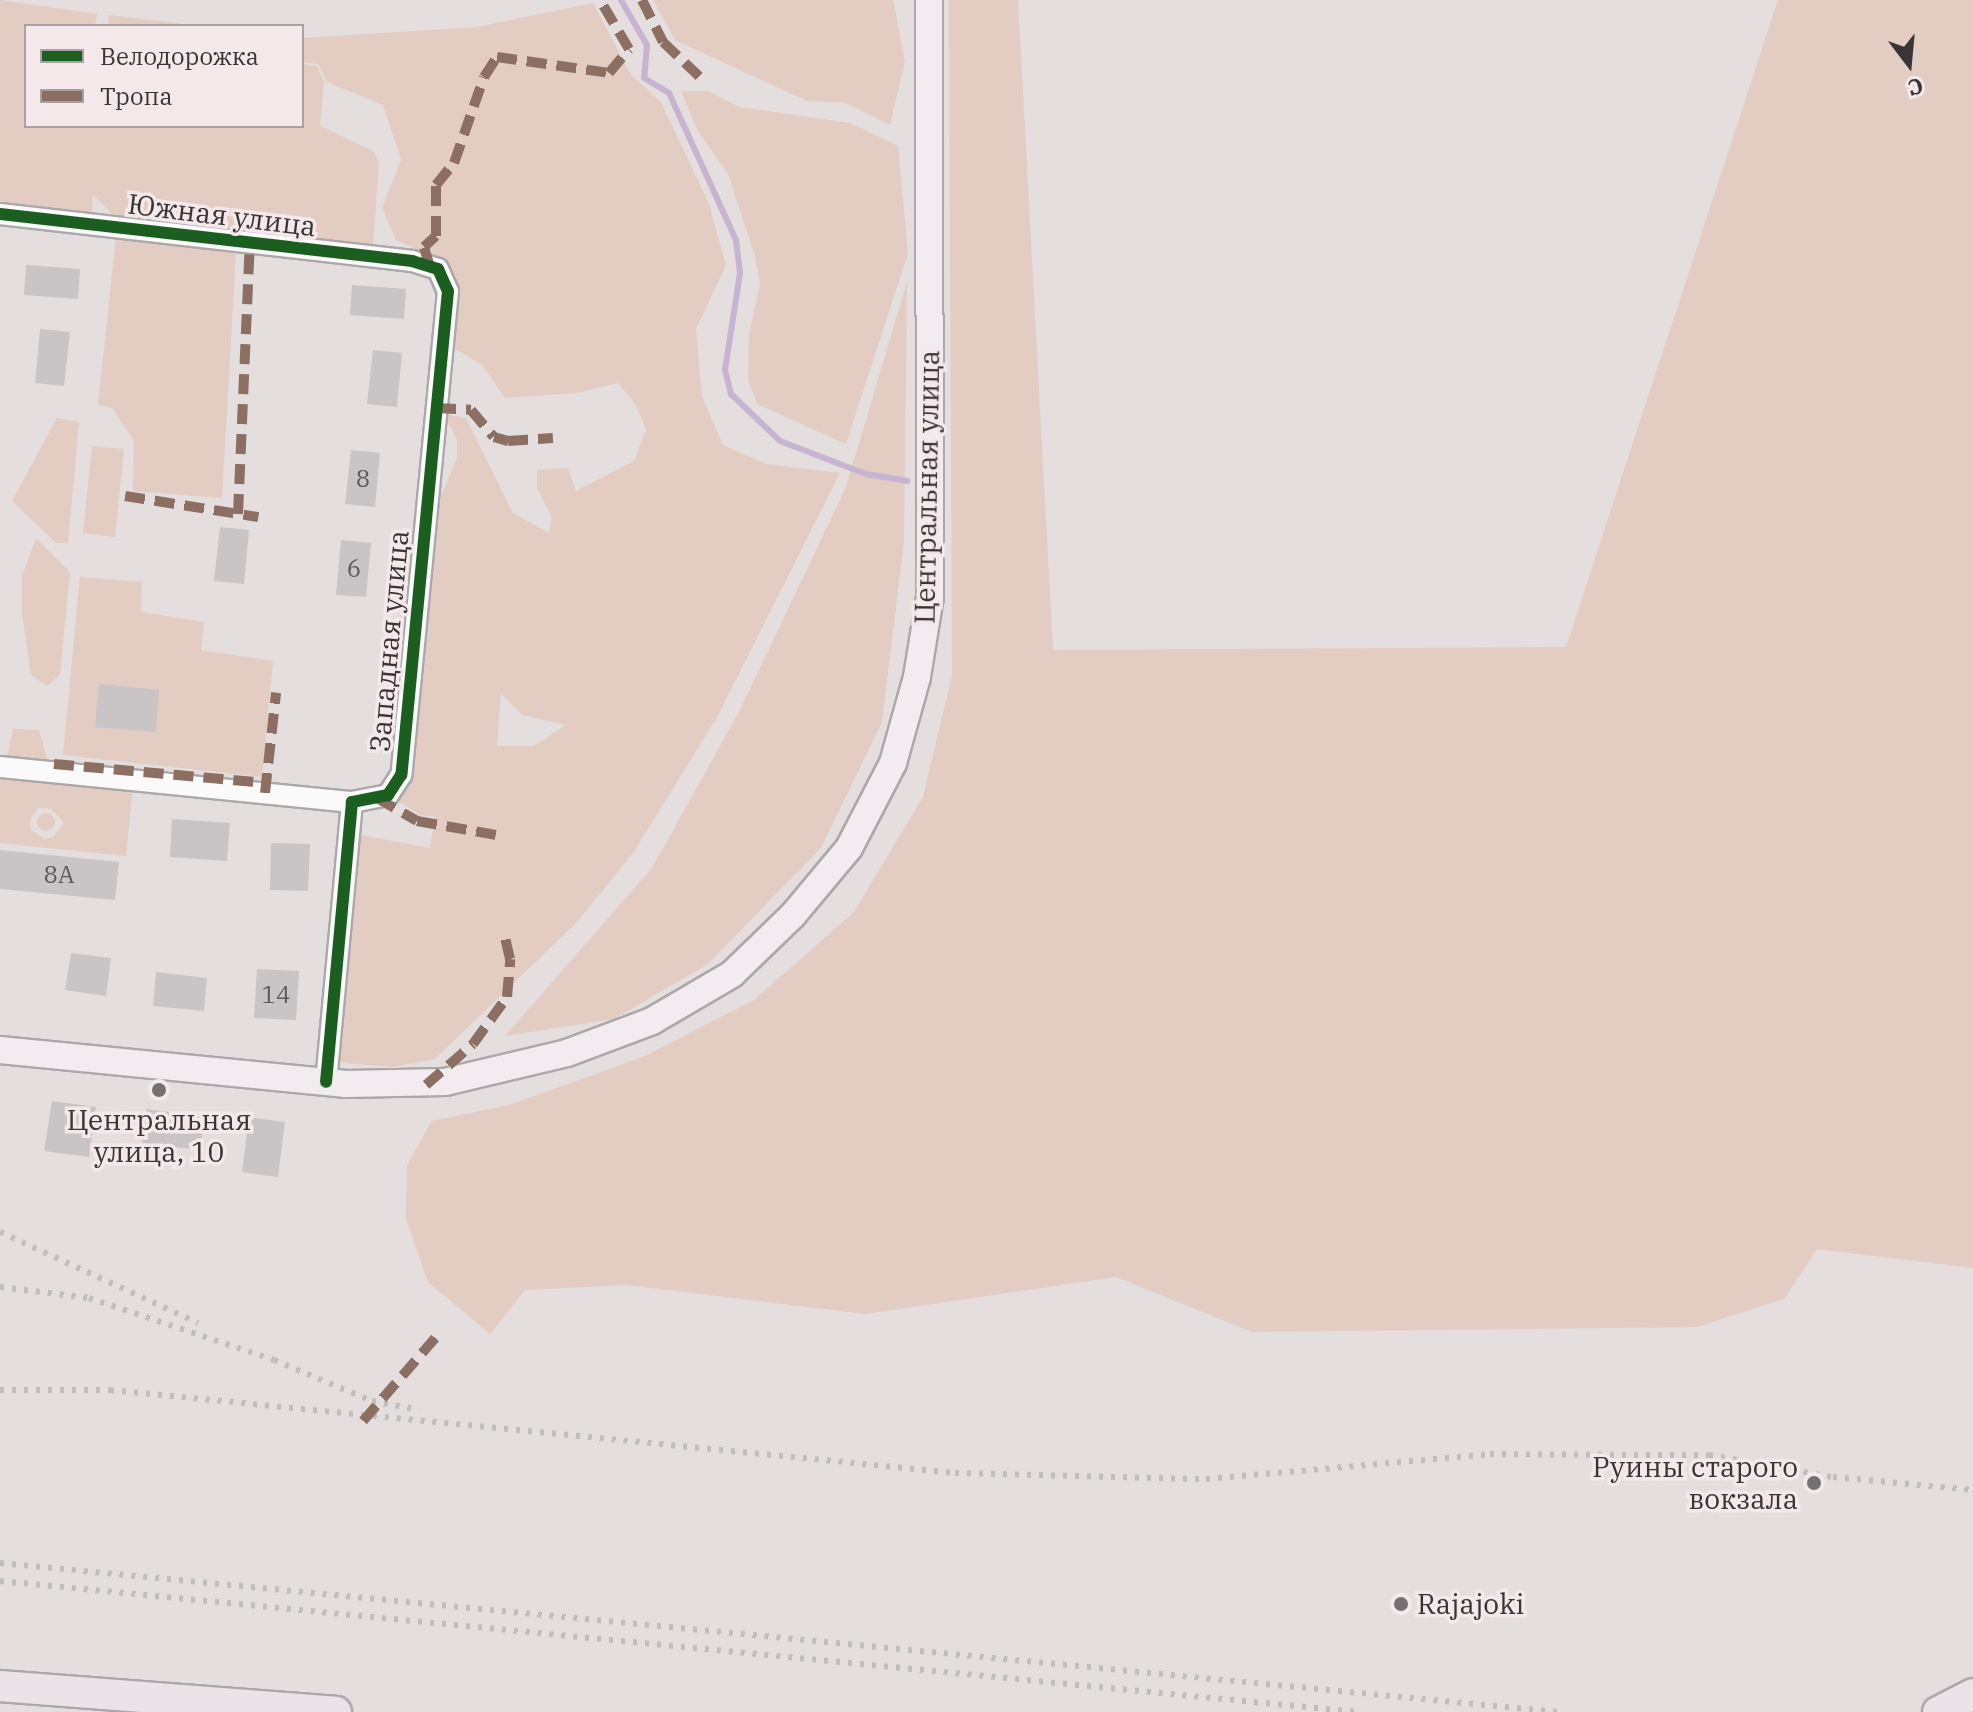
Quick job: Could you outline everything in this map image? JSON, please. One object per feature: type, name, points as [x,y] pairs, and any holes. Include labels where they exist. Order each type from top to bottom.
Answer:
[{"type":"highway","points":[[0,1686],[336,1712]]},
{"type":"highway","points":[[1938,1712],[1973,1694]]},
{"type":"main road","name":"Центральная улица","points":[[0,1050],[326,1082],[418,1085],[502,1072],[652,1021],[732,974],[793,915],[849,848],[893,763],[917,677],[930,597],[929,0]]},
{"type":"street","name":"Южная улица","points":[[0,214],[412,261],[438,269]]},
{"type":"street","name":"Западная улица","points":[[352,802],[388,795],[401,775],[448,291],[438,269]]},
{"type":"street","points":[[0,767],[352,802],[326,1082]]},
{"type":"shaded area","points":[[0,0],[97,14],[95,24],[24,24],[24,128],[304,128],[304,64],[317,66],[324,82],[320,126],[373,151],[379,162],[373,245],[112,214],[93,195],[93,185],[92,213],[0,204]]},
{"type":"shaded area","points":[[653,0],[893,0],[905,61],[890,125],[846,103],[807,101],[675,40]]},
{"type":"shaded area","points":[[949,0],[1018,0],[1053,650],[1566,647],[1778,0],[1973,0],[1973,1268],[1817,1249],[1784,1299],[1697,1327],[1252,1332],[1116,1277],[865,1314],[627,1285],[525,1290],[490,1334],[428,1282],[406,1219],[407,1165],[432,1121],[509,1105],[643,1057],[754,1000],[854,912],[923,797],[952,675]]},
{"type":"shaded area","points":[[593,3],[631,75],[661,102],[709,204],[726,265],[696,329],[702,396],[723,445],[766,464],[840,473],[716,719],[633,853],[577,922],[435,1059],[391,1067],[335,1062],[356,834],[430,848],[435,817],[420,815],[394,798],[435,511],[457,458],[457,440],[444,414],[466,418],[513,513],[549,533],[552,518],[537,488],[537,470],[568,468],[576,491],[634,461],[646,430],[636,405],[618,383],[577,393],[505,398],[482,365],[452,347],[457,291],[444,261],[396,240],[382,208],[401,160],[383,105],[327,82],[318,64],[304,62],[304,38],[477,27]],"holes":[[[501,693],[522,715],[566,725],[534,746],[497,746]]]},
{"type":"shaded area","points":[[109,15],[183,24],[108,24]]},
{"type":"shaded area","points":[[681,91],[708,91],[739,107],[850,123],[898,146],[908,253],[846,444],[757,404],[748,380],[749,334],[760,285],[755,256],[728,174],[698,131]]},
{"type":"shaded area","points":[[116,237],[236,251],[222,498],[133,491],[134,441],[112,408],[98,405]]},
{"type":"shaded area","points":[[907,282],[904,541],[882,722],[821,848],[708,964],[614,1019],[505,1036],[652,868],[740,710],[846,487]]},
{"type":"shaded area","points":[[57,418],[79,422],[68,543],[56,543],[12,501]]},
{"type":"shaded area","points":[[92,446],[124,449],[115,537],[83,533]]},
{"type":"shaded area","points":[[36,538],[70,572],[60,675],[47,686],[31,675],[22,614],[22,576]]},
{"type":"shaded area","points":[[80,577],[142,582],[141,612],[204,622],[201,650],[273,661],[262,777],[63,755]]},
{"type":"shaded area","points":[[13,729],[39,730],[49,766],[6,762]]},
{"type":"shaded area","points":[[0,773],[133,786],[126,856],[0,843]],"holes":[[[39,808],[51,809],[64,823],[53,837],[45,839],[31,830],[30,819]]]},
{"type":"shaded area","points":[[46,813],[55,822],[46,831],[37,822]]},
{"type":"building","points":[[26,265],[80,269],[78,299],[24,295]]},
{"type":"building","points":[[352,285],[406,289],[404,319],[350,315]]},
{"type":"building","points":[[40,329],[70,332],[64,386],[35,383]]},
{"type":"building","points":[[373,350],[402,353],[397,407],[367,404]]},
{"type":"building","points":[[351,450],[380,453],[375,507],[345,504]]},
{"type":"building","points":[[220,527],[249,530],[244,584],[214,581]]},
{"type":"building","points":[[341,540],[371,543],[366,597],[336,595]]},
{"type":"building","points":[[99,684],[159,690],[156,732],[95,727]]},
{"type":"building","points":[[172,819],[230,823],[227,861],[170,857]]},
{"type":"building","points":[[271,843],[310,844],[308,891],[270,890]]},
{"type":"building","points":[[0,850],[119,862],[115,900],[0,889]]},
{"type":"building","points":[[71,953],[111,958],[106,996],[65,990]]},
{"type":"building","points":[[257,969],[299,971],[296,1020],[254,1018]]},
{"type":"building","points":[[156,972],[207,978],[204,1011],[153,1006]]},
{"type":"building","points":[[52,1101],[96,1107],[89,1157],[44,1151]]},
{"type":"building","points":[[146,1109],[205,1117],[200,1150],[142,1143]]},
{"type":"building","points":[[249,1117],[285,1122],[278,1177],[242,1172]]},
{"type":"waterway","points":[[621,0],[647,45],[644,78],[669,93],[736,240],[740,273],[725,370],[731,394],[780,441],[866,474],[907,481]]},
{"type":"railway","points":[[0,1232],[198,1323]]},
{"type":"railway","points":[[0,1287],[89,1298],[274,1360],[372,1401],[419,1410]]},
{"type":"railway","points":[[0,1390],[110,1390],[955,1473],[1206,1479],[1490,1454],[1709,1455],[1833,1477],[1973,1490]]},
{"type":"railway","points":[[0,1563],[1558,1712]]},
{"type":"railway","points":[[0,1581],[1358,1712]]},
{"type":"marked path","points":[[430,267],[424,247],[436,236],[436,185],[454,163],[484,77],[497,57],[609,73],[629,49],[600,0]]},
{"type":"marked path","points":[[642,0],[663,42],[706,83]]},
{"type":"marked path","points":[[238,514],[250,242]]},
{"type":"marked path","points":[[436,408],[471,410],[494,437],[508,441],[553,438]]},
{"type":"marked path","points":[[125,496],[258,517]]},
{"type":"marked path","points":[[265,793],[276,693]]},
{"type":"marked path","points":[[54,764],[266,783]]},
{"type":"marked path","points":[[377,798],[417,821],[496,835]]},
{"type":"marked path","points":[[426,1085],[473,1044],[507,997],[510,959],[504,934]]},
{"type":"marked path","points":[[363,1421],[437,1336]]},
{"type":"cycle path","points":[[0,214],[412,261],[438,269],[448,291],[401,775],[388,795],[352,802],[326,1082]]},
{"type":"place","name":"Центральная улица, 10","points":[[159,1090]]},
{"type":"place","name":"Руины старого вокзала","points":[[1814,1483]]},
{"type":"place","name":"Rajajoki","points":[[1401,1604]]}]
